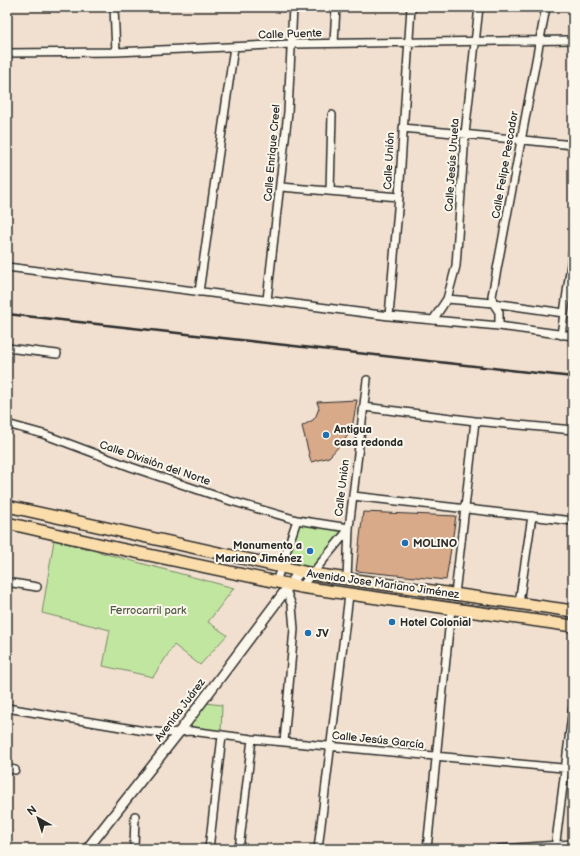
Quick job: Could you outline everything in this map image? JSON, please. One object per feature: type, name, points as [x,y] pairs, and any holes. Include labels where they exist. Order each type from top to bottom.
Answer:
[{"type":"highway","name":"Avenida Jose Mariano Jiménez","points":[[7,506],[300,572],[347,580],[573,611]]},
{"type":"highway","name":"Avenida Jose Mariano Jiménez","points":[[7,523],[293,587],[573,626]]},
{"type":"main road","points":[[293,587],[300,572]]},
{"type":"main road","name":"Avenida Juárez","points":[[87,849],[293,587]]},
{"type":"street","points":[[114,7],[116,52]]},
{"type":"street","name":"Calle Enrique Creel","points":[[267,300],[281,187],[292,44],[293,7]]},
{"type":"street","points":[[334,44],[336,7]]},
{"type":"street","name":"Calle Unión","points":[[389,316],[399,197],[411,7]]},
{"type":"street","name":"Calle Jesús Urueta","points":[[433,320],[447,299],[456,266],[465,134],[479,7]]},
{"type":"street","name":"Calle Felipe Pescador","points":[[499,326],[499,312],[493,303],[492,296],[546,7]]},
{"type":"street","name":"Calle Puente","points":[[7,53],[116,52],[292,44],[573,40]]},
{"type":"street","points":[[199,292],[234,47]]},
{"type":"street","points":[[330,191],[332,115]]},
{"type":"street","points":[[403,128],[522,138],[573,145]]},
{"type":"street","points":[[281,187],[399,197]]},
{"type":"street","points":[[561,335],[573,250]]},
{"type":"street","points":[[7,267],[389,316],[499,326],[573,336]]},
{"type":"street","points":[[447,299],[493,303],[564,313]]},
{"type":"street","points":[[7,348],[57,354]]},
{"type":"street","name":"Calle Unión","points":[[347,580],[349,529],[367,380]]},
{"type":"street","points":[[364,406],[475,421],[573,430]]},
{"type":"street","points":[[455,594],[475,421]]},
{"type":"street","name":"Calle División del Norte","points":[[7,424],[44,434],[131,467],[231,501],[297,520]]},
{"type":"street","points":[[353,496],[573,521]]},
{"type":"street","points":[[519,603],[532,516]]},
{"type":"street","points":[[276,582],[297,520]]},
{"type":"street","name":"Calle Unión","points":[[297,520],[349,529]]},
{"type":"street","name":"Calle Unión","points":[[293,587],[313,574],[349,529]]},
{"type":"street","points":[[7,582],[37,587]]},
{"type":"street","points":[[284,742],[294,629],[292,606],[293,587]]},
{"type":"street","points":[[318,849],[349,595]]},
{"type":"street","points":[[427,849],[451,608]]},
{"type":"street","points":[[555,847],[570,769],[573,707]]},
{"type":"street","name":"Calle Jesús García","points":[[7,708],[146,731],[166,733],[180,731],[330,747],[570,769]]},
{"type":"street","points":[[209,849],[222,736]]},
{"type":"street","points":[[239,849],[252,739]]},
{"type":"street","points":[[7,768],[15,770]]},
{"type":"street","points":[[134,849],[135,816]]},
{"type":"street","points":[[499,849],[555,847],[573,844]]},
{"type":"green space","points":[[298,522],[347,530],[313,567],[284,565]]},
{"type":"green space","name":"Ferrocarril park","points":[[54,540],[234,588],[208,622],[227,635],[200,665],[174,645],[153,677],[103,666],[110,630],[42,613]]},
{"type":"green space","points":[[205,703],[222,705],[221,733],[185,729]]},
{"type":"building","name":"Antigua casa redonda","points":[[357,400],[352,428],[344,441],[329,457],[311,462],[302,426],[313,420],[316,416],[319,408],[317,402]]},
{"type":"building","name":"MOLINO","points":[[363,512],[456,516],[446,580],[356,571]]},
{"type":"railway","points":[[7,314],[573,377]]},
{"type":"place","name":"Antigua casa redonda","points":[[326,435]]},
{"type":"place","name":"MOLINO","points":[[405,543]]},
{"type":"place","name":"Monumento a Mariano Jiménez","points":[[310,551]]},
{"type":"place","name":"Hotel Colonial","points":[[392,622]]},
{"type":"place","name":"JV","points":[[308,633]]}]
